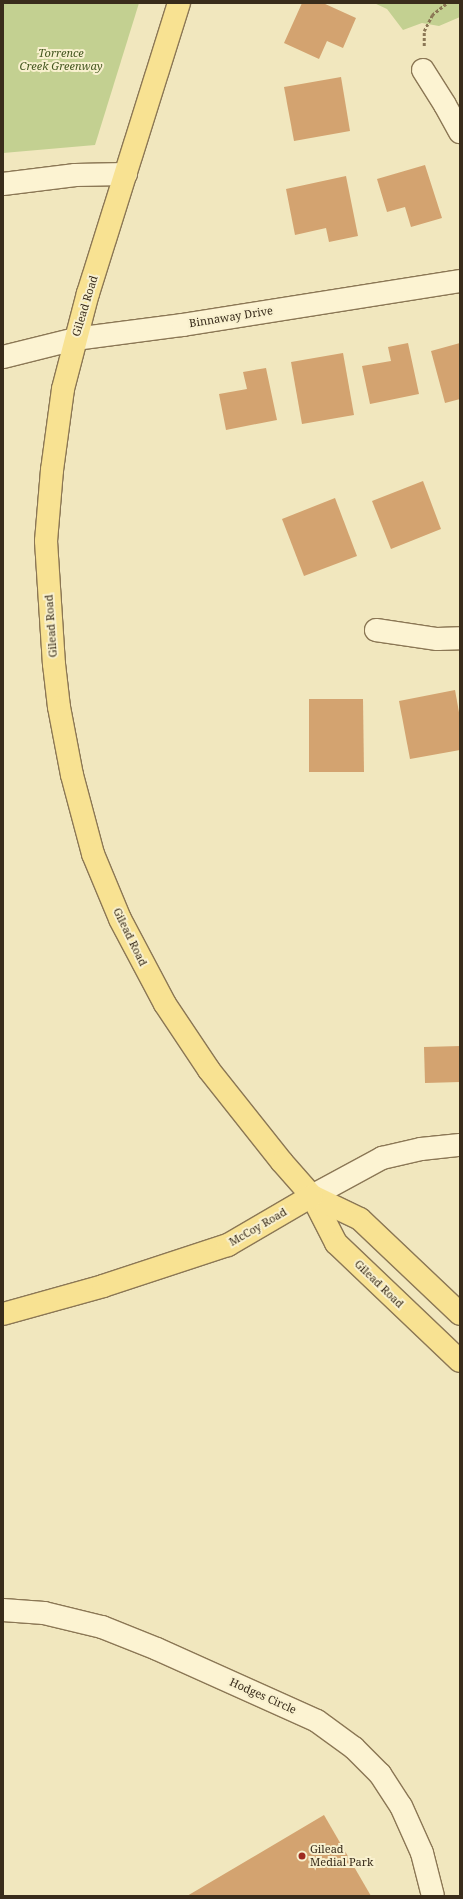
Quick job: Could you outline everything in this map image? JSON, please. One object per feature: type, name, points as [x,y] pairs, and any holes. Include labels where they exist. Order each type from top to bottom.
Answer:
[{"type":"main road","name":"Gilead Road","points":[[179,3],[75,339],[63,389],[52,470],[46,541],[49,606],[59,707],[72,776],[93,854],[120,919],[165,1004],[209,1070],[282,1162],[312,1196],[336,1243],[460,1361]]},
{"type":"main road","name":"Gilead Road","points":[[312,1196],[360,1219],[460,1314]]},
{"type":"main road","name":"McCoy Road","points":[[3,1314],[103,1286],[228,1245],[312,1196]]},
{"type":"street","points":[[422,70],[445,105],[460,132]]},
{"type":"street","points":[[3,184],[75,175],[126,174]]},
{"type":"street","name":"Binnaway Drive","points":[[3,358],[75,339],[183,325],[460,281]]},
{"type":"street","points":[[376,630],[423,638],[460,638]]},
{"type":"street","name":"McCoy Road","points":[[312,1196],[382,1158],[421,1149],[460,1145]]},
{"type":"street","name":"Hodges Circle","points":[[3,1610],[44,1613],[102,1627],[157,1649],[317,1721],[354,1748],[380,1774],[401,1806],[422,1853],[433,1896]]},
{"type":"path","points":[[422,70],[424,31],[432,15],[447,3]]},
{"type":"green space","name":"Torrence Creek Greenway","points":[[3,3],[139,3],[95,145],[3,153]]},
{"type":"green space","points":[[374,3],[460,3],[460,17],[439,26],[422,23],[403,30],[387,9]]},
{"type":"building","points":[[302,3],[323,3],[356,18],[343,48],[327,41],[319,59],[284,43]]},
{"type":"building","points":[[341,77],[350,131],[294,141],[284,87]]},
{"type":"building","points":[[425,165],[442,218],[411,227],[405,207],[387,212],[377,179]]},
{"type":"building","points":[[346,176],[358,236],[329,242],[326,228],[295,235],[286,189]]},
{"type":"building","points":[[408,343],[419,394],[370,404],[362,366],[391,361],[388,347]]},
{"type":"building","points":[[460,343],[460,399],[445,403],[431,351]]},
{"type":"building","points":[[343,353],[354,415],[302,424],[291,362]]},
{"type":"building","points":[[266,368],[277,420],[226,430],[219,394],[247,389],[243,372]]},
{"type":"building","points":[[423,481],[441,529],[391,549],[372,501]]},
{"type":"building","points":[[335,498],[357,556],[304,576],[282,519]]},
{"type":"building","points":[[455,690],[460,718],[460,750],[410,759],[399,701]]},
{"type":"building","points":[[309,699],[363,699],[364,772],[309,772]]},
{"type":"building","points":[[460,1046],[460,1082],[425,1083],[424,1047]]},
{"type":"building","name":"Gilead Medial Park","points":[[324,1815],[371,1896],[187,1896]]},
{"type":"place","name":"Gilead Medial Park","points":[[302,1856]]}]
